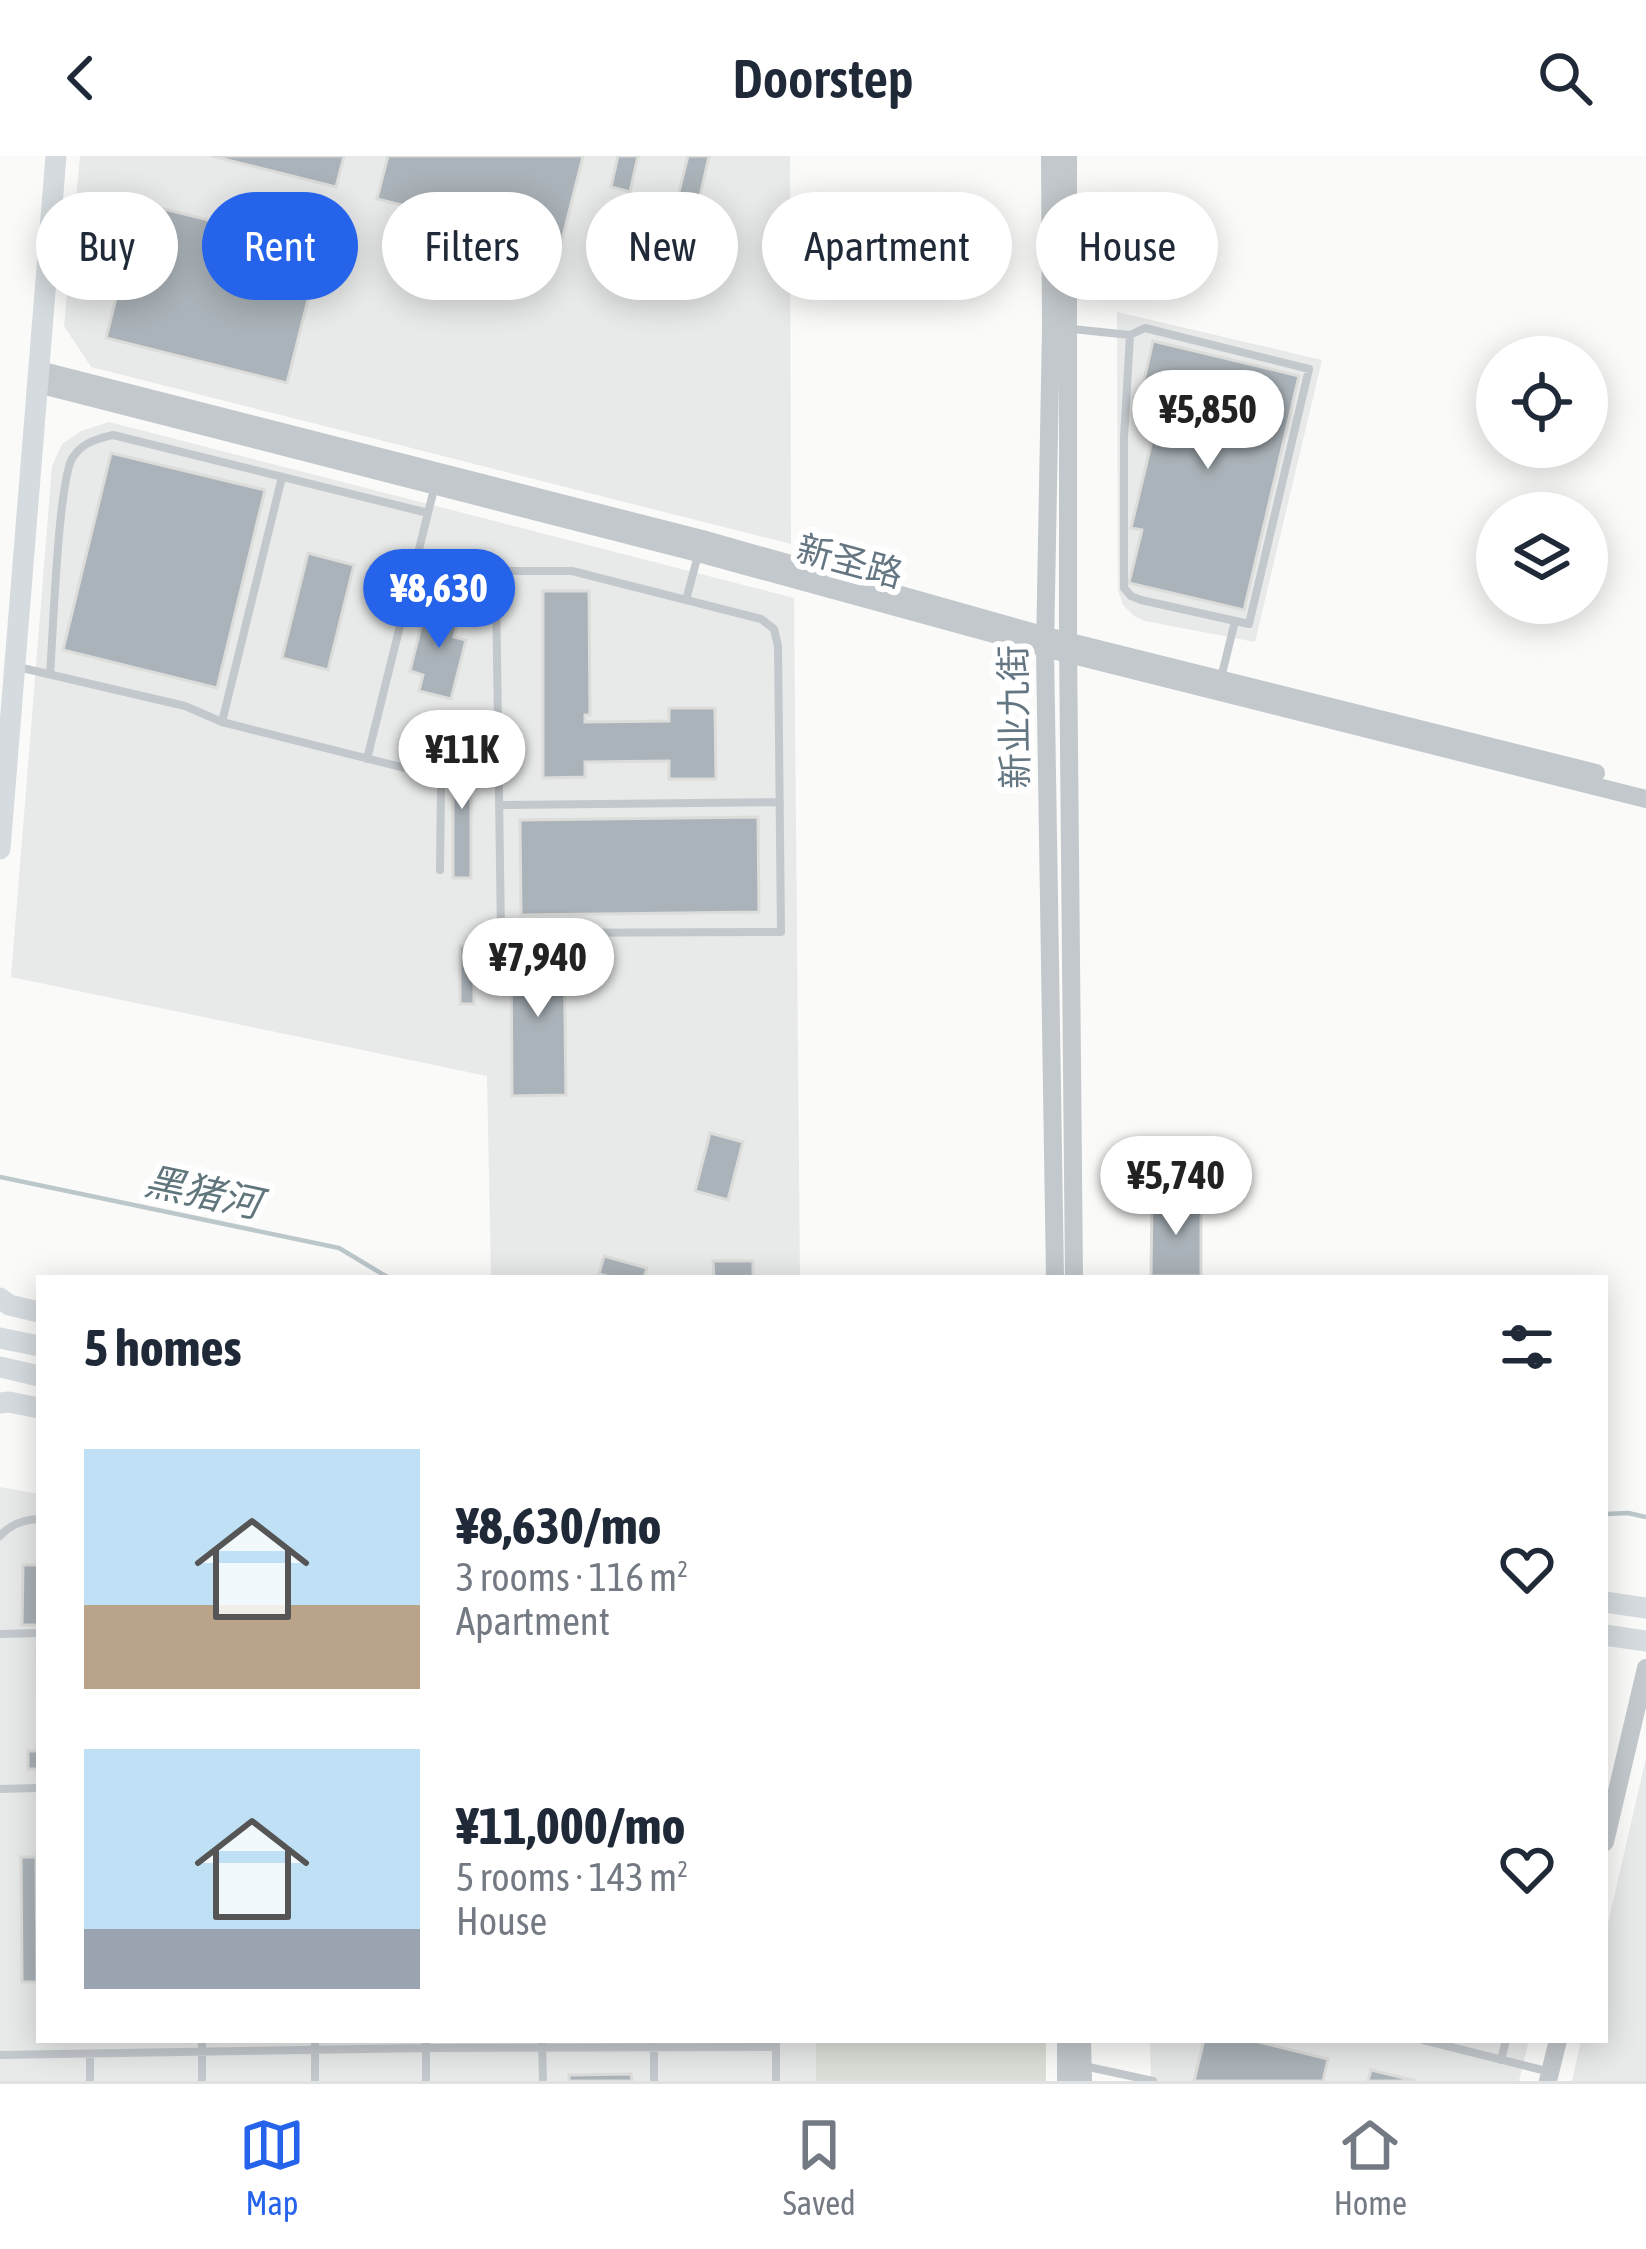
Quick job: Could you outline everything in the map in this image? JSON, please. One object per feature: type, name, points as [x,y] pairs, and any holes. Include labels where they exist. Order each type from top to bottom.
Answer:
[{"type":"main road","points":[[0,849],[56,156]]},
{"type":"main road","points":[[0,1298],[36,1311]]},
{"type":"main road","points":[[0,1338],[36,1345]]},
{"type":"main road","points":[[0,1367],[36,1375]]},
{"type":"main road","points":[[0,1403],[36,1407]]},
{"type":"main road","points":[[1608,1602],[1646,1607]]},
{"type":"main road","points":[[1608,1635],[1646,1641]]},
{"type":"street","name":"新业九街","points":[[1050,156],[1069,648],[1074,1275]]},
{"type":"street","name":"新业九街","points":[[1055,1275],[1046,642],[1068,156]]},
{"type":"street","name":"新圣路","points":[[38,377],[700,546],[1069,648],[1646,786]]},
{"type":"street","name":"新圣路","points":[[1220,685],[1646,799]]},
{"type":"street","points":[[1608,1830],[1646,1668]]},
{"type":"street","points":[[1067,2043],[1075,2074]]},
{"type":"street","points":[[1075,2074],[1081,2043]]},
{"type":"street","points":[[1549,2077],[1557,2043]]},
{"type":"lane","points":[[1060,328],[1130,335],[1145,328],[1310,369],[1249,624],[1142,600],[1124,588],[1124,436],[1130,335]]},
{"type":"lane","points":[[50,674],[63,501],[70,460],[88,441],[113,435],[428,513]]},
{"type":"lane","points":[[221,722],[282,477]]},
{"type":"lane","points":[[368,759],[437,478]]},
{"type":"lane","points":[[686,600],[700,546]]},
{"type":"lane","points":[[508,571],[572,571],[686,600],[761,619],[774,628],[782,932],[501,933],[496,589],[508,571]]},
{"type":"lane","points":[[1220,685],[1235,621]]},
{"type":"lane","points":[[14,666],[185,706],[221,722],[429,774],[441,785],[440,870]]},
{"type":"lane","points":[[500,805],[780,802]]},
{"type":"lane","points":[[0,1536],[23,1520],[36,1519]]},
{"type":"lane","points":[[0,1634],[36,1634]]},
{"type":"lane","points":[[0,1789],[36,1789]]},
{"type":"lane","points":[[202,2043],[202,2081]]},
{"type":"lane","points":[[0,2055],[315,2045],[776,2043],[776,2081]]},
{"type":"lane","points":[[1435,2043],[1549,2077]]},
{"type":"lane","points":[[1501,2060],[1505,2043]]},
{"type":"lane","points":[[426,2044],[426,2081]]},
{"type":"lane","points":[[543,2044],[543,2081]]},
{"type":"lane","points":[[654,2044],[654,2081]]},
{"type":"lane","points":[[315,2045],[315,2081]]},
{"type":"lane","points":[[90,2054],[90,2081]]},
{"type":"lane","points":[[1075,2074],[1153,2081]]},
{"type":"shaded area","points":[[80,156],[790,156],[790,192],[762,192],[762,300],[790,300],[791,544],[91,367],[64,326],[66,300],[178,300],[178,192],[77,192]]},
{"type":"shaded area","points":[[1117,312],[1322,360],[1255,642],[1145,621],[1123,605],[1118,590]]},
{"type":"shaded area","points":[[109,422],[794,598],[800,1275],[491,1275],[487,1076],[11,977],[52,466],[62,444],[81,431]]},
{"type":"shaded area","points":[[0,1487],[36,1493],[36,2043],[816,2043],[816,2081],[0,2081]]},
{"type":"shaded area","points":[[1646,1758],[1646,2081],[1572,2081],[1580,2043],[1608,2043],[1608,1923]]},
{"type":"shaded area","points":[[816,2043],[1046,2043],[1046,2081],[816,2081]]},
{"type":"shaded area","points":[[1150,2043],[1528,2043],[1519,2081],[1151,2081]]},
{"type":"building","points":[[211,156],[344,156],[336,187]]},
{"type":"building","points":[[388,156],[583,156],[562,240],[562,192],[382,192],[382,200],[377,199]]},
{"type":"building","points":[[618,156],[638,156],[630,192],[611,187]]},
{"type":"building","points":[[688,156],[709,156],[701,192],[679,192]]},
{"type":"building","points":[[178,212],[202,218],[202,300],[308,300],[287,383],[106,338],[116,300],[178,300]]},
{"type":"building","points":[[1153,341],[1299,376],[1244,610],[1129,583],[1142,530],[1131,528],[1157,420],[1136,415]]},
{"type":"building","points":[[111,453],[265,490],[217,688],[63,650]]},
{"type":"building","points":[[308,553],[354,565],[328,670],[282,658]]},
{"type":"building","points":[[543,591],[589,591],[590,715],[585,715],[585,722],[669,721],[669,708],[715,708],[716,779],[669,779],[669,761],[585,762],[585,777],[543,778]]},
{"type":"building","points":[[427,602],[461,610],[454,637],[466,640],[451,699],[419,691],[423,675],[410,671]]},
{"type":"building","points":[[453,746],[471,746],[471,878],[453,878]]},
{"type":"building","points":[[758,817],[759,912],[521,915],[520,820]]},
{"type":"building","points":[[564,943],[566,1095],[512,1096],[511,944]]},
{"type":"building","points":[[474,945],[474,1004],[460,1004],[460,946]]},
{"type":"building","points":[[710,1133],[743,1142],[728,1200],[695,1191]]},
{"type":"building","points":[[1152,1199],[1201,1199],[1201,1275],[1151,1275]]},
{"type":"building","points":[[604,1256],[647,1268],[645,1275],[599,1274]]},
{"type":"building","points":[[713,1261],[753,1261],[753,1275],[714,1275]]},
{"type":"building","points":[[23,1565],[36,1565],[36,1625],[22,1625]]},
{"type":"building","points":[[28,1751],[36,1751],[36,1769],[28,1769]]},
{"type":"building","points":[[21,1857],[36,1857],[36,1982],[22,1982]]},
{"type":"building","points":[[1203,2043],[1263,2043],[1328,2059],[1323,2081],[1194,2081]]},
{"type":"building","points":[[1371,2070],[1416,2081],[1368,2081]]},
{"type":"building","points":[[631,2074],[632,2081],[569,2081],[569,2075]]},
{"type":"waterway","name":"黑猪河","points":[[0,1177],[339,1248],[384,1275]]},
{"type":"waterway","points":[[1608,1514],[1646,1517]]}]
